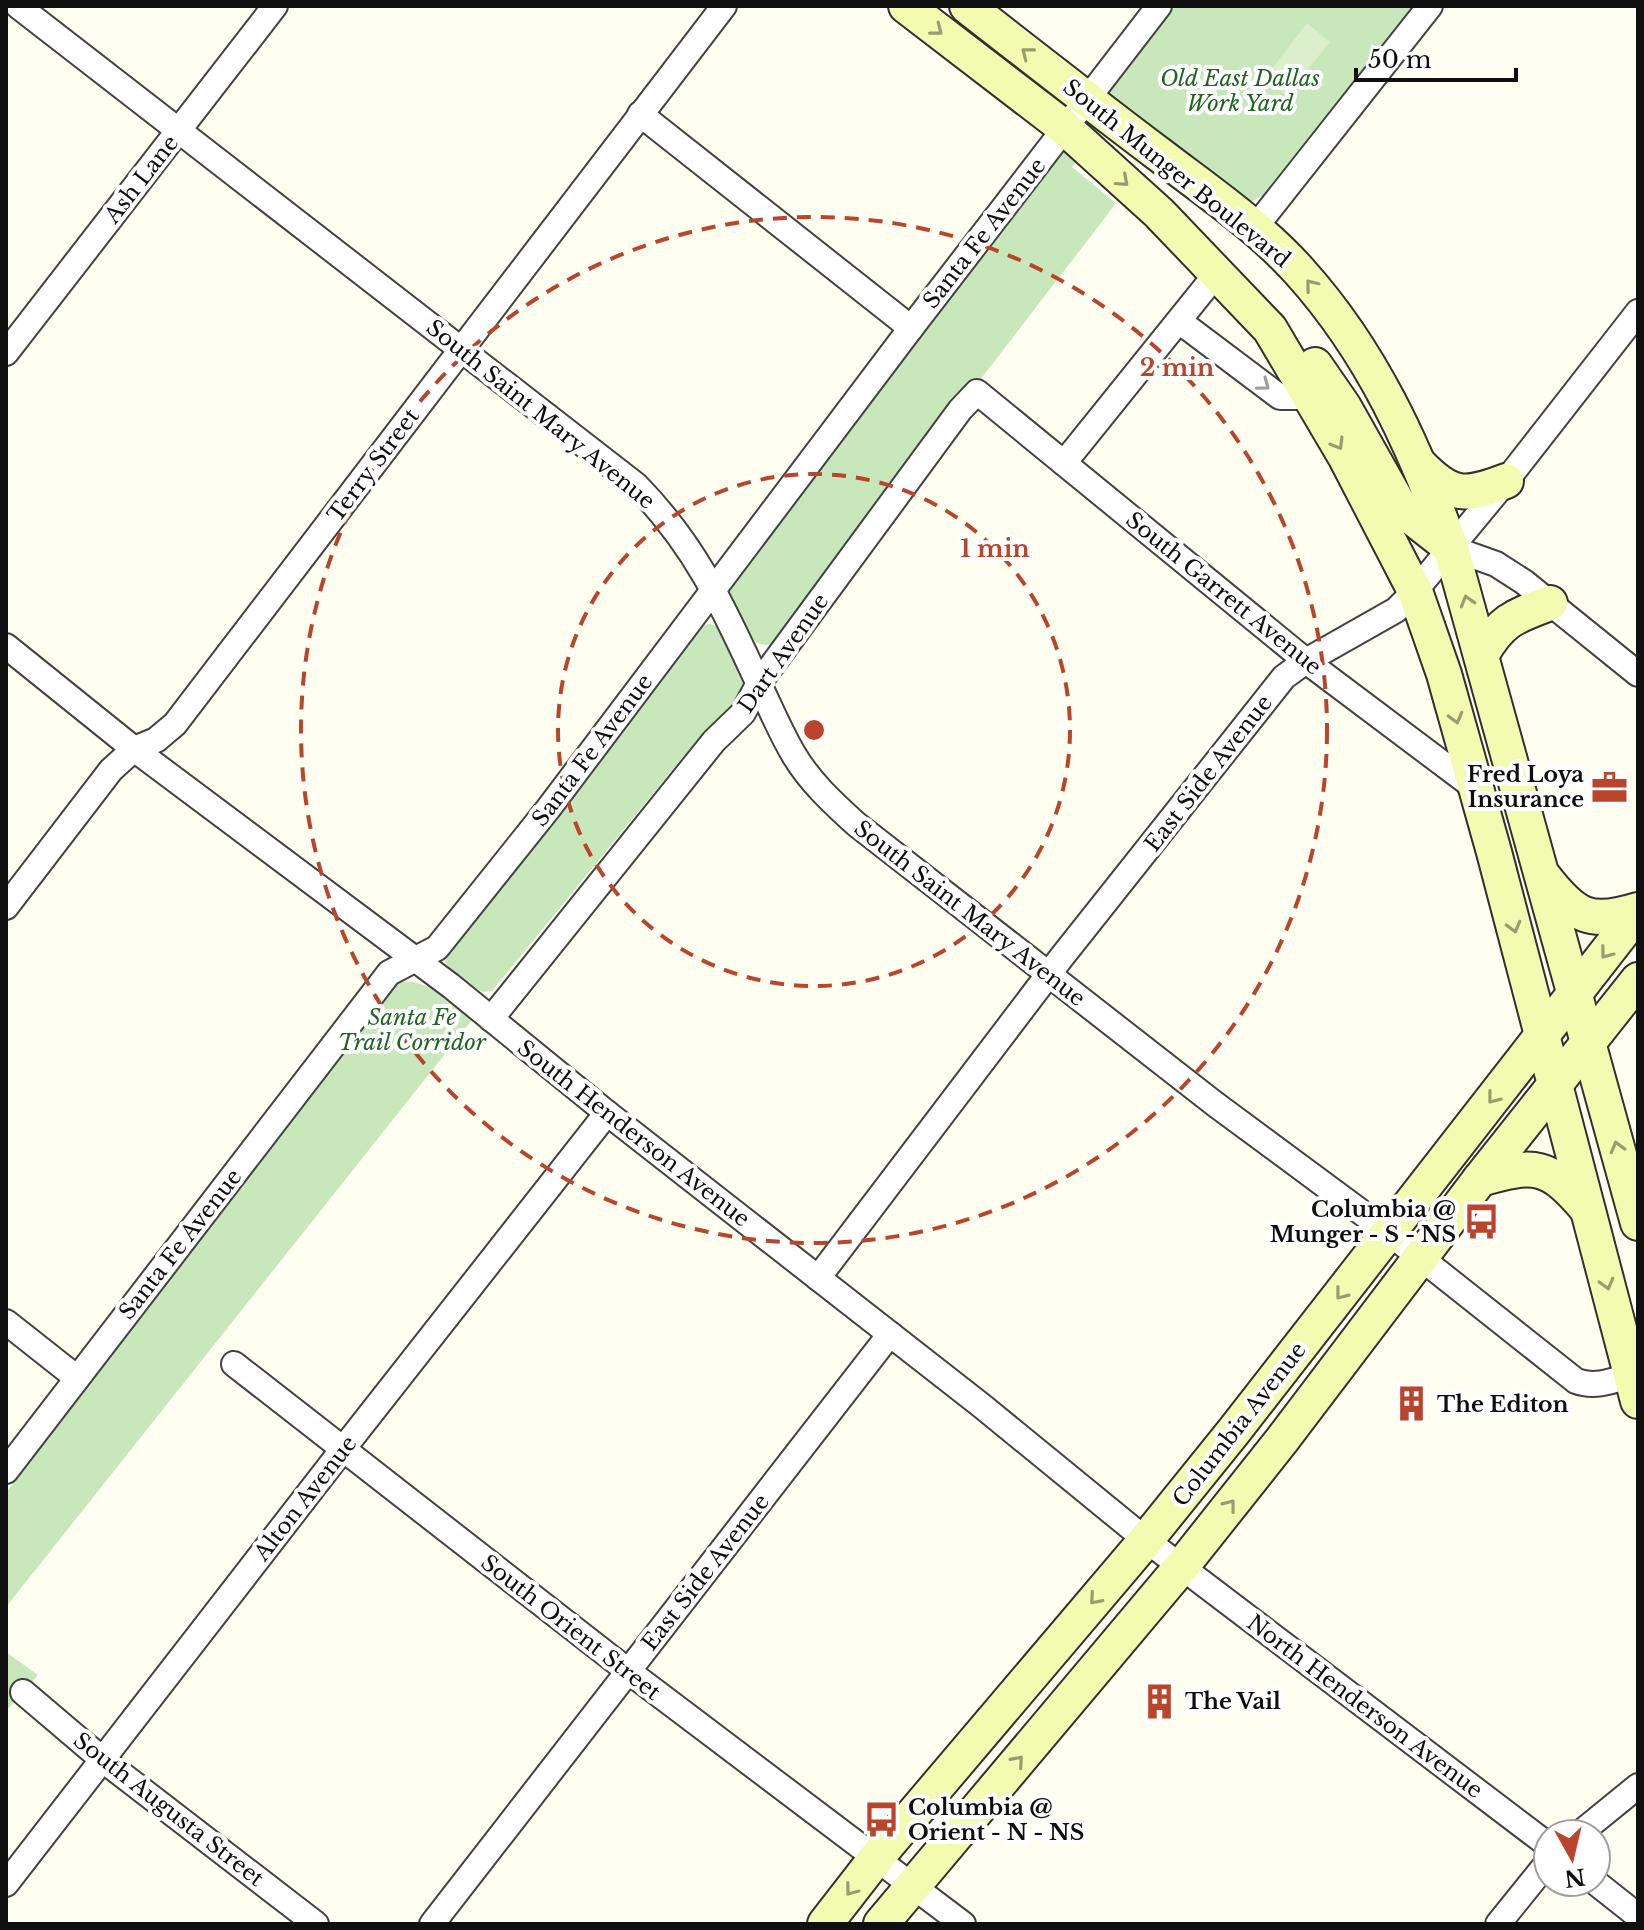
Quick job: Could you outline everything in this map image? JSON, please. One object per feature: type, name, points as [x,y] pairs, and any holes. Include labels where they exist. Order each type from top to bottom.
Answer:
[{"type":"main road","name":"South Munger Boulevard","points":[[906,6],[1065,128],[1159,213],[1270,329],[1345,456],[1415,591],[1444,674],[1634,1388]]},
{"type":"main road","name":"South Munger Boulevard","points":[[967,6],[1254,229],[1299,270],[1335,314],[1382,385],[1420,465],[1451,548],[1638,1223]]},
{"type":"main road","points":[[1270,329],[1303,348],[1344,407],[1398,503],[1451,548]]},
{"type":"main road","points":[[1420,465],[1443,487],[1458,492],[1469,493],[1506,481]]},
{"type":"main road","points":[[1415,591],[1428,599],[1449,629],[1480,711],[1501,730]]},
{"type":"main road","points":[[1482,654],[1502,623],[1550,603]]},
{"type":"main road","points":[[1538,870],[1559,896],[1577,912],[1590,918],[1612,918],[1638,911]]},
{"type":"main road","name":"Columbia Avenue","points":[[825,1924],[877,1857],[1146,1540],[1638,911]]},
{"type":"main road","name":"Columbia Avenue","points":[[881,1924],[1182,1566],[1480,1179],[1638,980]]},
{"type":"main road","points":[[1480,1179],[1511,1170],[1542,1170],[1568,1187],[1587,1209]]},
{"type":"street","name":"South Saint Mary Avenue","points":[[18,6],[636,485],[674,526],[714,589],[771,715],[795,758],[824,795],[856,824],[1215,1104],[1388,1232],[1576,1381],[1588,1385],[1634,1388]]},
{"type":"street","name":"Ash Lane","points":[[6,353],[275,6]]},
{"type":"street","name":"Terry Street","points":[[6,907],[111,770],[134,749],[156,740],[175,724],[724,6]]},
{"type":"street","name":"Santa Fe Avenue","points":[[6,1471],[389,973],[437,948],[548,809],[1159,6]]},
{"type":"street","points":[[1254,229],[1430,6]]},
{"type":"street","points":[[640,114],[911,328]]},
{"type":"street","points":[[1064,463],[1217,273]]},
{"type":"street","name":"East Side Avenue","points":[[818,1278],[1049,975],[1284,677],[1306,661],[1396,610],[1415,591],[1506,481],[1638,312]]},
{"type":"street","points":[[1179,321],[1280,397],[1310,397]]},
{"type":"street","name":"South Garrett Avenue","points":[[977,392],[1306,661],[1475,788]]},
{"type":"street","name":"Dart Avenue","points":[[491,1019],[714,741],[743,713],[759,683],[960,410],[977,392]]},
{"type":"street","points":[[1451,548],[1496,564],[1524,582],[1638,674]]},
{"type":"street","name":"South Henderson Avenue","points":[[6,646],[134,749],[491,1019],[1182,1566]]},
{"type":"street","name":"Alton Avenue","points":[[6,1884],[607,1113]]},
{"type":"street","points":[[6,1322],[77,1378]]},
{"type":"street","name":"East Side Avenue","points":[[432,1924],[890,1334]]},
{"type":"street","name":"South Orient Street","points":[[234,1364],[628,1671],[963,1924]]},
{"type":"street","name":"North Henderson Avenue","points":[[1182,1566],[1532,1833]]},
{"type":"street","name":"South Augusta Street","points":[[23,1692],[103,1760],[316,1924]]},
{"type":"street","points":[[1599,1818],[1638,1786]]},
{"type":"street","points":[[1498,1924],[1532,1882]]},
{"type":"street","points":[[1612,1895],[1638,1916]]},
{"type":"green space","name":"Santa Fe Trail Corridor","points":[[1173,6],[1414,6],[1267,194],[1252,201],[1245,200],[1122,104],[1072,167],[1116,203],[778,642],[758,643],[746,627],[731,648],[745,681],[744,696],[696,741],[492,991],[482,992],[469,984],[455,1005],[472,1020],[6,1607],[6,1493],[398,981],[436,989],[451,969],[445,963],[448,952],[697,626],[717,626],[735,603],[729,590]]},
{"type":"green space","points":[[1307,23],[1330,42],[1287,95],[1265,78]]},
{"type":"green space","points":[[6,1652],[38,1675],[7,1710],[6,1709]]},
{"type":"place","name":"Fred Loya Insurance","points":[[1610,787]]},
{"type":"place","name":"Columbia @ Munger - S - NS","points":[[1482,1222]]},
{"type":"place","name":"The Editon","points":[[1411,1404]]},
{"type":"place","name":"The Vail","points":[[1159,1701]]},
{"type":"place","name":"Columbia @ Orient - N - NS","points":[[882,1820]]},
{"type":"park label","name":"Old East Dallas Work Yard","points":[[1240,90]]}]
